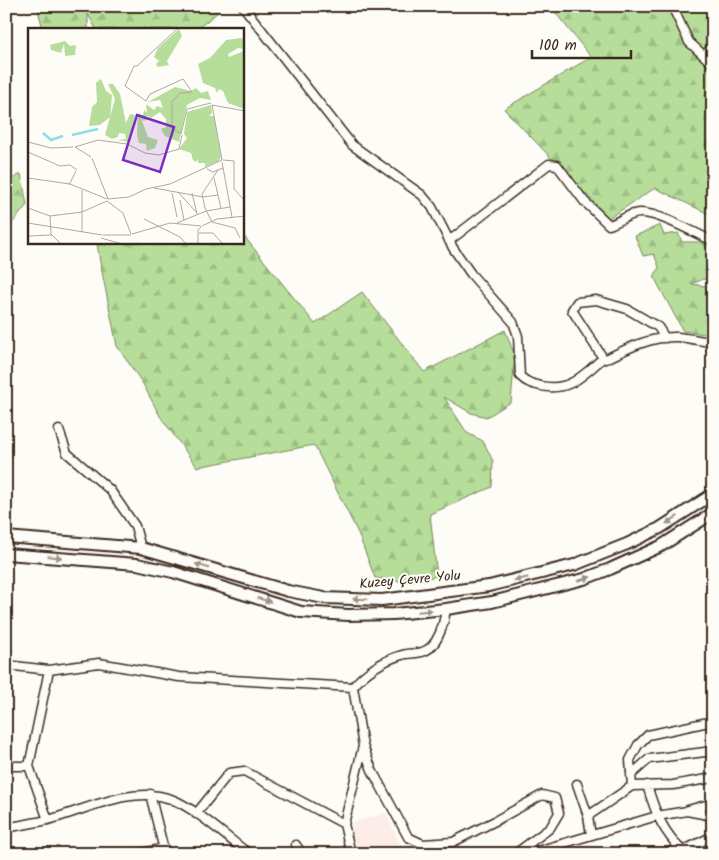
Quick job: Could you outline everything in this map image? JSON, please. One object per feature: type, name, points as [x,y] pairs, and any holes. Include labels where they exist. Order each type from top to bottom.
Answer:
[{"type":"main road","name":"Kuzey Çevre Yolu","points":[[6,538],[141,548],[288,591],[324,598],[382,600],[489,586],[574,565],[627,544],[660,528],[713,494]]},
{"type":"main road","points":[[6,554],[137,564],[173,572],[301,612],[348,615],[394,614],[492,602],[584,579],[661,546],[713,513]]},
{"type":"street","points":[[243,6],[352,145],[422,195],[432,207],[449,241],[471,274],[513,322],[518,336],[520,376],[527,383],[553,388],[575,382],[603,358],[606,359],[635,345],[665,338],[676,337],[713,342]]},
{"type":"street","points":[[672,6],[689,42],[713,64]]},
{"type":"street","points":[[704,56],[713,47]]},
{"type":"street","points":[[449,241],[549,164],[557,165],[584,201],[609,225],[630,215],[642,212],[661,218],[713,241]]},
{"type":"street","points":[[603,358],[572,310],[577,302],[596,300],[627,309],[658,326],[665,338]]},
{"type":"street","points":[[59,430],[67,453],[110,490],[135,526],[141,548]]},
{"type":"street","points":[[446,609],[444,624],[430,647],[422,652],[403,654],[391,659],[362,676],[353,687],[363,746],[372,770],[408,837],[423,844],[453,842],[496,821],[542,795],[555,798],[560,813],[550,828],[515,854]]},
{"type":"street","points":[[6,665],[49,670],[99,663],[179,677],[353,687]]},
{"type":"street","points":[[48,820],[29,766],[49,670]]},
{"type":"street","points":[[632,786],[630,760],[638,745],[648,736],[713,721]]},
{"type":"street","points":[[351,854],[344,824],[363,746]]},
{"type":"street","points":[[631,775],[649,759],[713,751]]},
{"type":"street","points":[[6,766],[29,766]]},
{"type":"street","points":[[196,814],[229,773],[244,771],[344,824]]},
{"type":"street","points":[[588,816],[632,786],[673,785],[713,778]]},
{"type":"street","points":[[577,784],[588,816],[592,835]]},
{"type":"street","points":[[647,785],[656,816],[669,837],[682,851]]},
{"type":"street","points":[[137,854],[164,851],[150,794]]},
{"type":"street","points":[[6,828],[48,820],[134,795],[150,794],[172,800],[196,814],[243,852],[252,854]]},
{"type":"street","points":[[527,854],[656,816],[687,811],[713,803]]},
{"type":"street","points":[[687,811],[713,816]]},
{"type":"street","points":[[667,854],[682,851],[713,836]]},
{"type":"street","points":[[296,845],[302,854]]},
{"type":"shaded area","points":[[386,813],[405,854],[357,854],[351,823]]},
{"type":"green space","points":[[37,6],[215,6],[218,12],[198,28],[95,28],[88,14],[88,28],[43,28]]},
{"type":"green space","points":[[550,6],[713,6],[713,216],[655,188],[609,218],[504,109],[591,57]]},
{"type":"green space","points":[[21,174],[27,205],[6,231],[6,182]]},
{"type":"green space","points":[[660,225],[664,235],[678,233],[682,242],[700,242],[713,249],[713,281],[704,279],[691,284],[713,287],[713,335],[683,331],[654,277],[659,267],[654,254],[643,256],[635,236]]},
{"type":"green space","points":[[244,236],[315,324],[362,292],[424,372],[505,330],[515,356],[511,402],[487,417],[471,413],[444,397],[467,433],[483,441],[493,461],[492,487],[430,514],[437,576],[407,582],[375,578],[358,533],[314,445],[197,467],[160,416],[143,384],[117,346],[97,244],[244,244]]}]
